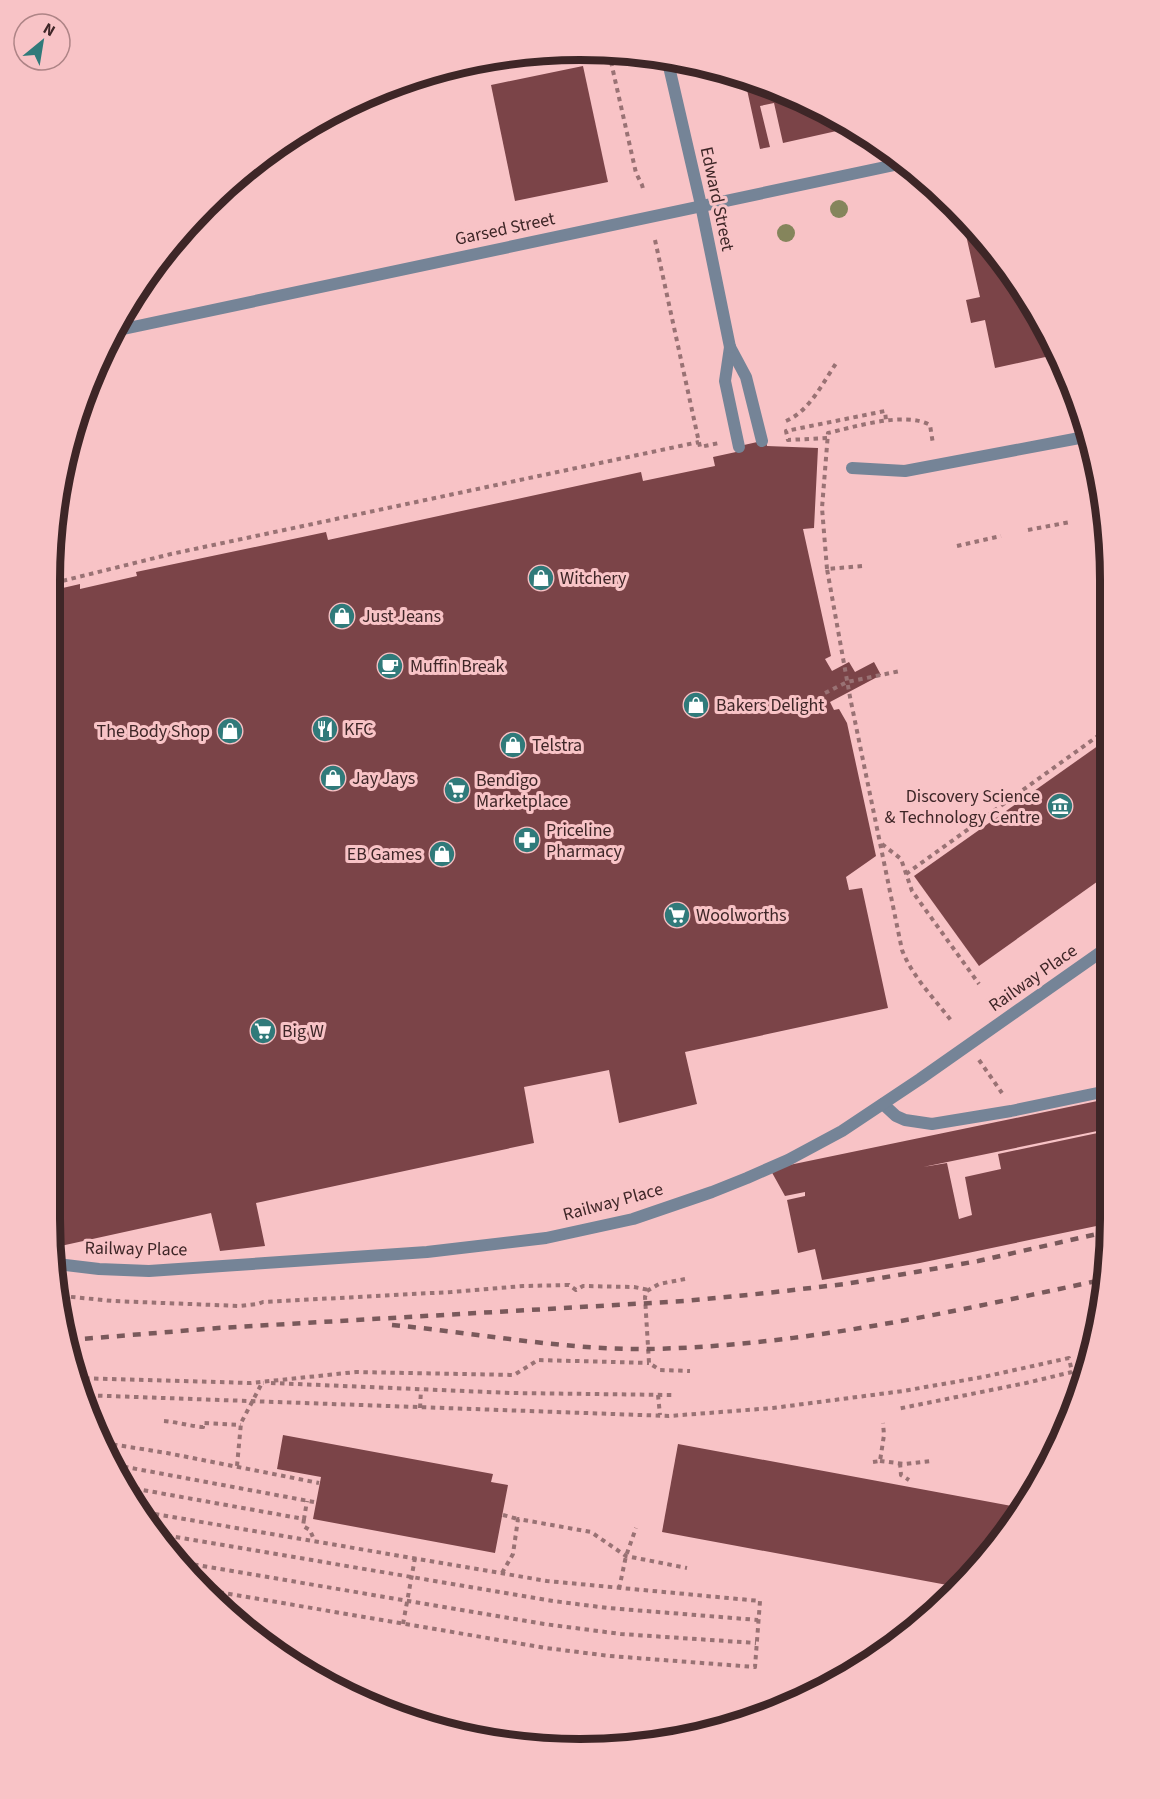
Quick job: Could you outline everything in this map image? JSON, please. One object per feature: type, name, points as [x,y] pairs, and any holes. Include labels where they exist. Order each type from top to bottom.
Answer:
[{"type":"street","name":"Edward Street","points":[[669,68],[701,205],[730,347]]},
{"type":"street","name":"Garsed Street","points":[[125,329],[894,165]]},
{"type":"street","points":[[730,347],[746,376],[762,441]]},
{"type":"street","points":[[730,347],[725,381],[738,443]]},
{"type":"street","points":[[852,468],[905,471],[1080,438]]},
{"type":"street","name":"Railway Place","points":[[62,1265],[99,1269],[149,1270],[299,1262],[494,1245],[591,1229],[664,1209],[747,1178],[842,1131],[1100,953]]},
{"type":"street","points":[[883,1104],[896,1116],[905,1120],[932,1124],[1011,1111],[1100,1092]]},
{"type":"path","points":[[611,61],[636,173],[644,192]]},
{"type":"path","points":[[655,240],[700,447],[738,443]]},
{"type":"path","points":[[786,421],[797,417],[807,406],[837,362]]},
{"type":"path","points":[[827,438],[788,440],[786,432],[885,411],[886,420]]},
{"type":"path","points":[[937,465],[930,425],[926,423],[886,420],[828,433],[822,508],[827,569],[847,682],[902,950],[908,964],[939,1008],[953,1023]]},
{"type":"path","points":[[60,582],[171,554],[699,442]]},
{"type":"path","points":[[1028,530],[1070,522]]},
{"type":"path","points":[[957,546],[1001,536]]},
{"type":"path","points":[[827,569],[862,566]]},
{"type":"path","points":[[825,693],[847,682],[900,671]]},
{"type":"path","points":[[906,874],[1100,734]]},
{"type":"path","points":[[881,843],[901,859],[912,891],[979,984]]},
{"type":"path","points":[[979,1059],[1003,1095]]},
{"type":"path","points":[[649,1363],[645,1297],[649,1290],[659,1284],[685,1279]]},
{"type":"path","points":[[66,1296],[240,1306],[258,1305],[263,1302],[523,1286],[568,1285],[576,1290],[583,1286],[634,1287],[649,1290]]},
{"type":"path","points":[[91,1394],[669,1416],[773,1408],[903,1391],[984,1377],[1070,1358],[1072,1372],[897,1409]]},
{"type":"path","points":[[262,1383],[356,1372],[514,1375],[538,1360],[649,1363],[660,1370],[690,1371]]},
{"type":"path","points":[[86,1378],[561,1395],[672,1395]]},
{"type":"path","points":[[237,1466],[241,1425],[262,1383]]},
{"type":"path","points":[[420,1408],[421,1390]]},
{"type":"path","points":[[658,1395],[660,1415]]},
{"type":"path","points":[[164,1421],[202,1427],[203,1423],[241,1425]]},
{"type":"path","points":[[880,1461],[884,1435],[883,1424]]},
{"type":"path","points":[[112,1444],[318,1483]]},
{"type":"path","points":[[873,1462],[930,1461]]},
{"type":"path","points":[[900,1463],[901,1475],[909,1480]]},
{"type":"path","points":[[123,1467],[314,1502]]},
{"type":"path","points":[[136,1489],[304,1519]]},
{"type":"path","points":[[307,1501],[303,1526],[310,1530],[315,1541]]},
{"type":"path","points":[[152,1513],[547,1581],[760,1601],[755,1667],[581,1653],[217,1592]]},
{"type":"path","points":[[503,1515],[591,1532],[626,1556],[687,1568]]},
{"type":"path","points":[[502,1573],[513,1554],[518,1518]]},
{"type":"path","points":[[619,1589],[626,1556],[636,1528]]},
{"type":"path","points":[[167,1536],[580,1605],[758,1620]]},
{"type":"path","points":[[403,1624],[415,1558]]},
{"type":"path","points":[[191,1564],[581,1629],[756,1643]]},
{"type":"building","points":[[583,66],[608,182],[515,201],[491,85]]},
{"type":"building","points":[[747,88],[779,100],[840,130],[783,143],[774,103],[760,106],[770,147],[760,149]]},
{"type":"building","points":[[969,234],[993,263],[1030,320],[1049,356],[995,368],[985,320],[971,323],[966,300],[980,297],[966,235]]},
{"type":"building","name":"Bendigo Marketplace","points":[[766,440],[767,446],[818,448],[814,528],[803,529],[831,656],[825,659],[832,671],[849,662],[855,672],[874,662],[881,675],[830,702],[834,710],[839,709],[847,723],[876,856],[846,877],[849,890],[862,888],[888,1008],[685,1052],[697,1104],[619,1123],[609,1070],[524,1087],[534,1143],[256,1203],[265,1246],[220,1251],[211,1213],[61,1246],[60,589],[80,584],[80,589],[137,576],[136,572],[326,532],[328,540],[641,472],[643,481],[715,466],[713,457],[736,452],[735,447]]},
{"type":"building","name":"Discovery Science & Technology Centre","points":[[1100,744],[1100,880],[979,966],[914,876]]},
{"type":"building","points":[[1100,1100],[1100,1130],[923,1167],[947,1163],[959,1219],[972,1215],[965,1177],[1001,1169],[998,1154],[1100,1132],[1100,1225],[920,1263],[822,1280],[815,1249],[798,1253],[787,1200],[805,1196],[805,1192],[785,1196],[770,1169]]},
{"type":"building","points":[[283,1435],[493,1474],[491,1482],[508,1485],[495,1553],[313,1519],[321,1477],[277,1469]]},
{"type":"building","points":[[678,1444],[1013,1506],[993,1536],[949,1585],[662,1532]]},
{"type":"railway","points":[[75,1340],[218,1328],[685,1301],[767,1293],[845,1284],[978,1261],[1100,1233]]},
{"type":"railway","points":[[392,1325],[585,1347],[649,1349],[707,1346],[765,1341],[879,1325],[1097,1281]]},
{"type":"place","name":"Witchery","points":[[541,578]]},
{"type":"place","name":"Just Jeans","points":[[342,616]]},
{"type":"place","name":"Muffin Break","points":[[390,666]]},
{"type":"place","name":"Bakers Delight","points":[[696,705]]},
{"type":"place","name":"KFC","points":[[325,729]]},
{"type":"place","name":"The Body Shop","points":[[230,731]]},
{"type":"place","name":"Telstra","points":[[513,745]]},
{"type":"place","name":"Jay Jays","points":[[333,778]]},
{"type":"place","name":"Bendigo Marketplace","points":[[457,790]]},
{"type":"place","name":"Discovery Science & Technology Centre","points":[[1060,806]]},
{"type":"place","name":"Priceline Pharmacy","points":[[527,840]]},
{"type":"place","name":"EB Games","points":[[442,854]]},
{"type":"place","name":"Woolworths","points":[[677,915]]},
{"type":"place","name":"Big W","points":[[263,1031]]}]
